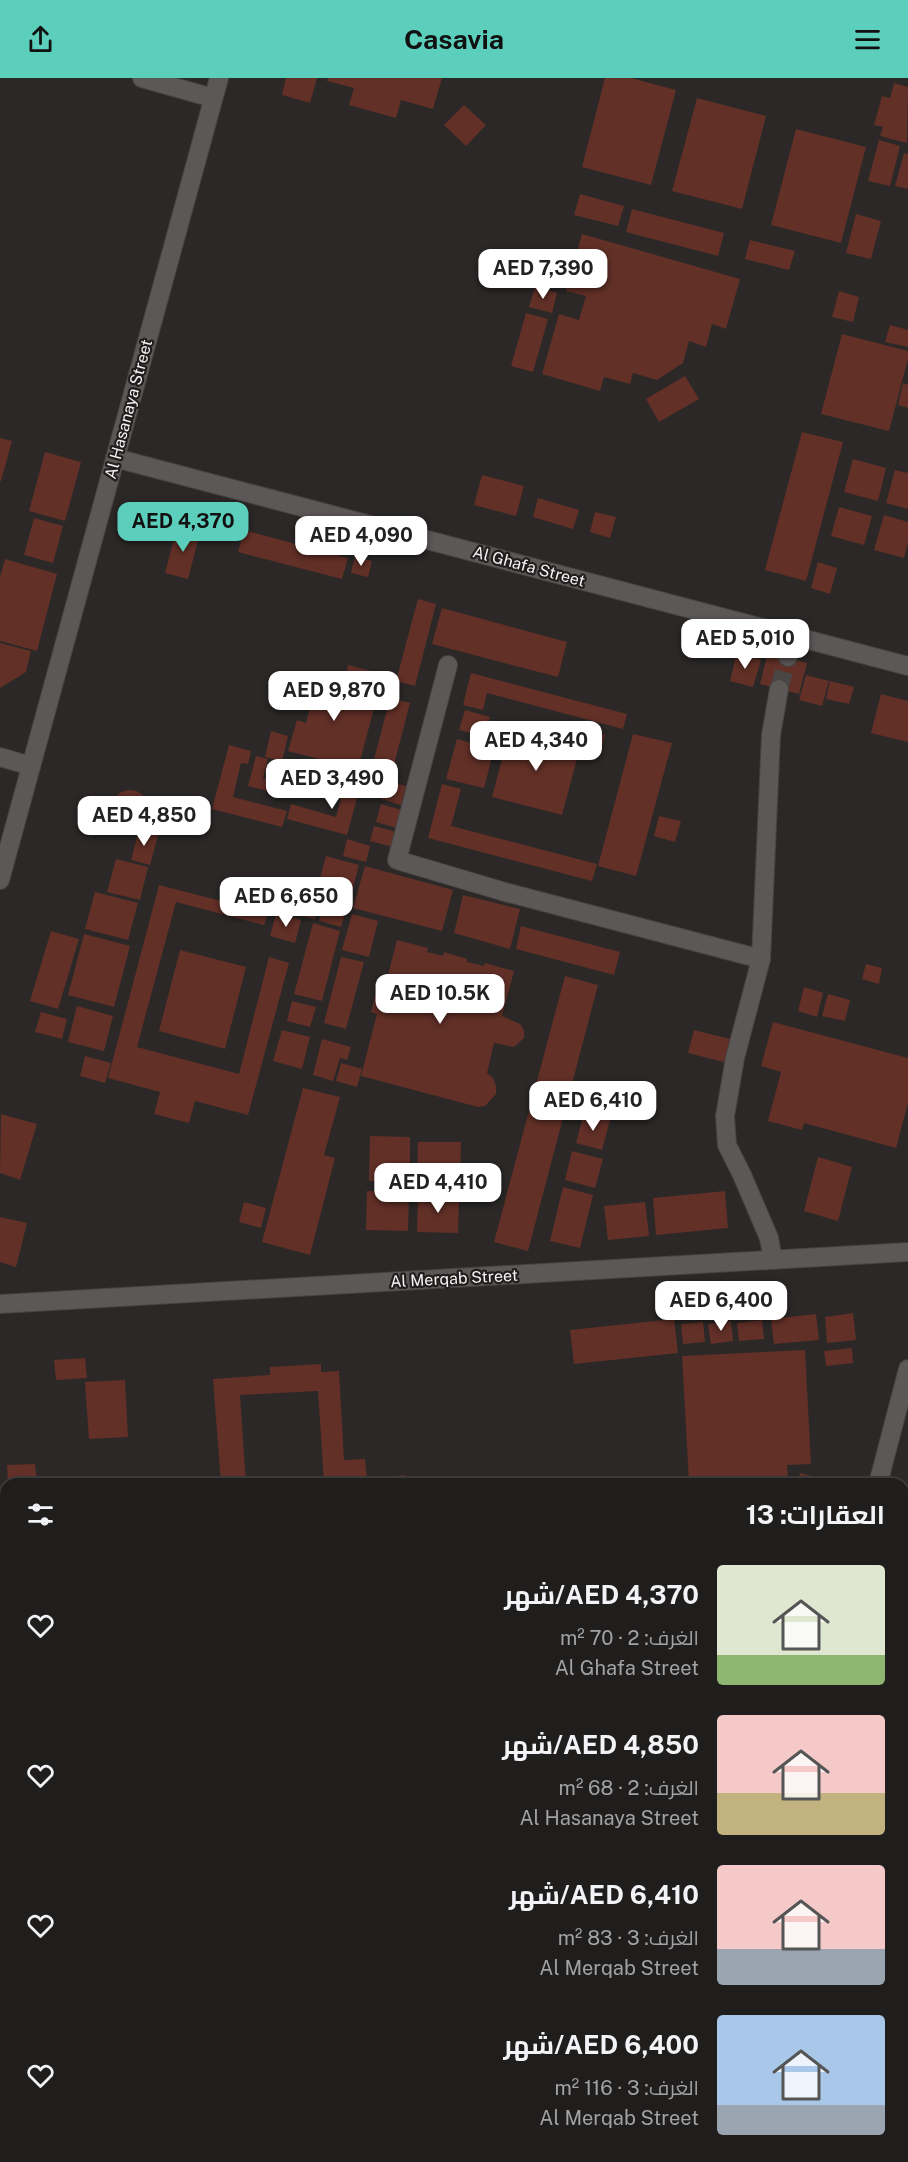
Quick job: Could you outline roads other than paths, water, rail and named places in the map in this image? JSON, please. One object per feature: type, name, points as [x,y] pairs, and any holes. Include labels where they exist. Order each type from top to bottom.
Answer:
[{"type":"street","points":[[142,78],[213,98]]},
{"type":"street","name":"Al Hasanaya Street","points":[[0,880],[219,78]]},
{"type":"street","name":"Al Ghafa Street","points":[[115,458],[908,666]]},
{"type":"street","points":[[786,633],[788,657]]},
{"type":"street","points":[[448,664],[397,860],[761,959]]},
{"type":"street","points":[[773,1260],[769,1238],[727,1145],[725,1116],[735,1058],[761,959],[771,735],[779,689]]},
{"type":"street","points":[[0,757],[31,766]]},
{"type":"street","name":"Al Merqab Street","points":[[0,1304],[908,1252]]},
{"type":"street","points":[[880,1478],[908,1369]]},
{"type":"tunnel","points":[[779,689],[788,657]]}]
